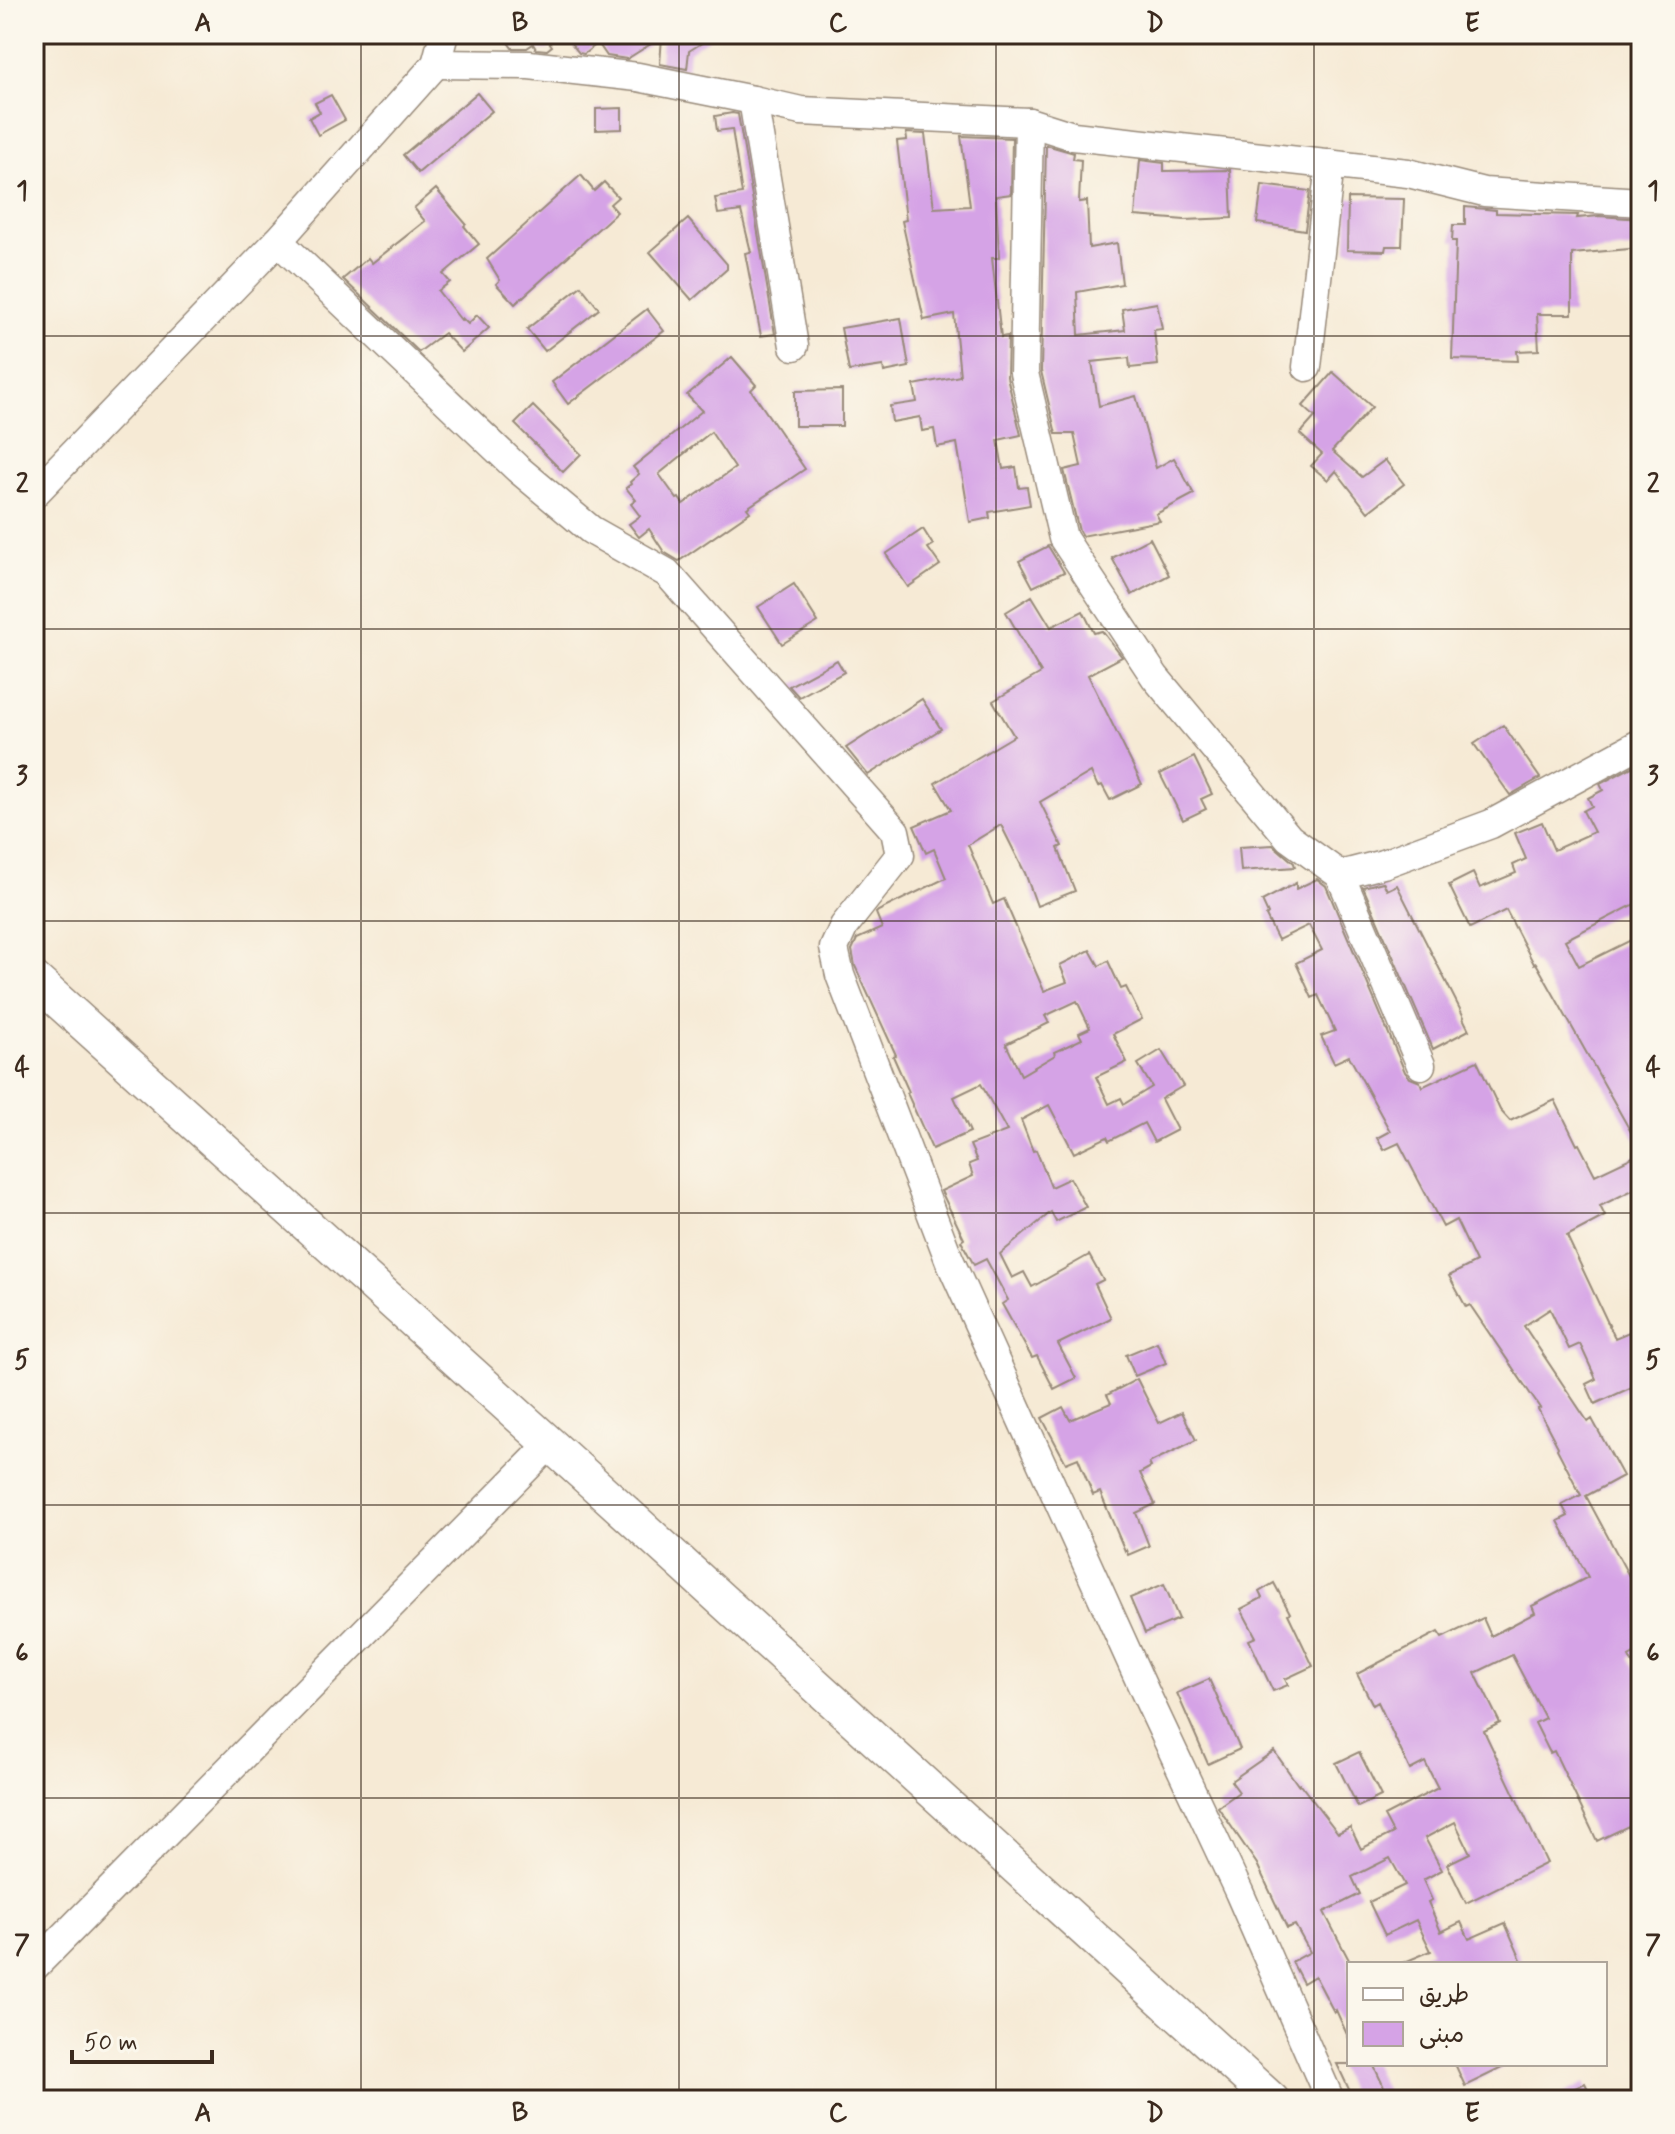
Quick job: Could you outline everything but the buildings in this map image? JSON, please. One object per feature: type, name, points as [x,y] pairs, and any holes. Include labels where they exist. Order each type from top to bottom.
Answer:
[{"type":"main road","points":[[34,979],[1272,2100]]},
{"type":"street","points":[[34,494],[278,241],[436,64],[444,34]]},
{"type":"street","points":[[436,64],[529,65],[638,77],[801,111],[1029,122],[1073,136],[1408,173],[1484,192],[1641,202]]},
{"type":"street","points":[[753,100],[794,346]]},
{"type":"street","points":[[1029,122],[1024,373],[1063,538],[1155,677],[1289,838],[1340,875],[1421,1065]]},
{"type":"street","points":[[1307,367],[1330,164]]},
{"type":"street","points":[[278,241],[518,469],[591,530],[667,573],[895,831],[900,855],[844,926],[834,948],[840,975],[949,1259],[1239,1892],[1330,2100]]},
{"type":"street","points":[[1340,875],[1383,864],[1491,824],[1641,743]]},
{"type":"street","points":[[34,1967],[550,1444]]}]
